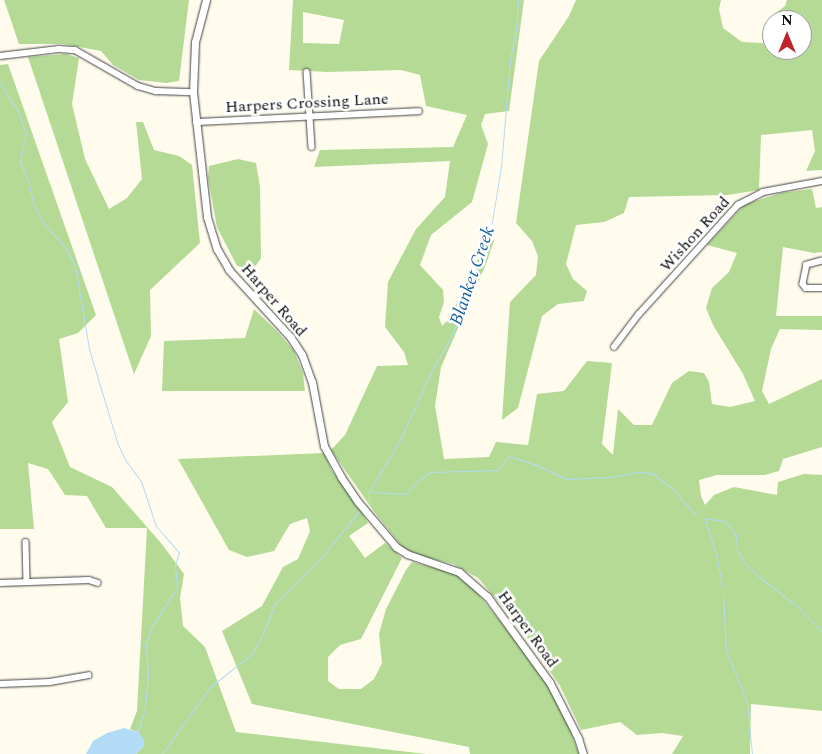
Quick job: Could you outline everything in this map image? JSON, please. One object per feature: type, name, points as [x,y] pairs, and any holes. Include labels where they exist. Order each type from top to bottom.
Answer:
[{"type":"street","name":"Harper Road","points":[[206,0],[195,42],[193,92],[207,217],[212,239],[230,270],[291,338],[302,355],[315,395],[324,446],[340,477],[382,533],[396,547],[407,554],[459,572],[487,596],[521,640],[550,683],[578,738],[583,754]]},
{"type":"street","points":[[0,56],[60,49],[75,50],[138,86],[156,91],[193,92]]},
{"type":"street","points":[[307,72],[312,146]]},
{"type":"street","name":"Harpers Crossing Lane","points":[[196,122],[419,111]]},
{"type":"street","name":"Wishon Road","points":[[614,347],[639,314],[738,205],[763,192],[822,181]]},
{"type":"street","points":[[822,262],[807,265],[803,284],[806,288],[822,288]]},
{"type":"street","points":[[26,542],[27,582]]},
{"type":"street","points":[[0,583],[89,580],[98,583]]},
{"type":"street","points":[[0,684],[50,682],[88,675]]},
{"type":"green space","points":[[4,0],[189,0],[179,81],[166,83],[139,80],[113,65],[101,51],[63,44],[19,44]]},
{"type":"green space","points":[[293,0],[524,0],[509,111],[485,114],[481,125],[488,144],[472,202],[431,235],[420,265],[443,290],[444,302],[439,317],[442,326],[450,318],[481,252],[486,232],[494,241],[486,264],[441,367],[435,406],[444,459],[489,457],[496,442],[528,445],[537,394],[564,391],[587,361],[612,363],[602,444],[613,455],[618,409],[634,425],[652,425],[672,383],[689,371],[704,373],[709,382],[712,404],[730,407],[755,401],[743,374],[713,325],[706,308],[712,288],[729,272],[737,253],[707,245],[745,204],[781,193],[812,189],[816,208],[822,207],[822,252],[814,253],[783,247],[776,316],[822,316],[822,330],[780,329],[771,349],[762,391],[769,404],[822,379],[822,447],[783,459],[779,471],[765,475],[717,475],[699,480],[701,496],[705,505],[714,495],[734,487],[777,495],[778,482],[804,474],[822,475],[822,711],[751,704],[750,754],[672,754],[683,736],[662,733],[637,735],[620,722],[581,730],[560,686],[517,623],[478,578],[453,564],[425,557],[404,549],[375,513],[331,450],[345,435],[377,366],[408,365],[404,352],[385,327],[388,282],[416,229],[445,197],[450,161],[314,167],[320,150],[453,147],[467,115],[426,106],[420,75],[401,70],[328,72],[289,70]],"holes":[[[303,12],[344,20],[339,44],[303,43]]]},
{"type":"green space","points":[[576,0],[721,0],[719,9],[723,28],[742,42],[762,43],[762,60],[812,60],[812,10],[780,10],[785,6],[787,0],[822,0],[822,170],[806,171],[815,151],[812,130],[761,135],[759,190],[728,195],[629,197],[624,213],[604,222],[576,225],[566,264],[573,279],[587,291],[584,301],[558,304],[542,316],[518,408],[502,420],[510,302],[536,275],[538,256],[532,241],[516,223],[539,61],[569,16]]},
{"type":"green space","points":[[66,54],[79,58],[72,104],[85,159],[109,209],[127,198],[142,179],[136,122],[143,122],[154,150],[179,156],[192,165],[200,243],[150,290],[151,336],[134,374],[28,57]]},
{"type":"green space","points":[[8,64],[96,315],[78,333],[59,339],[68,402],[52,422],[70,467],[112,487],[161,543],[184,574],[180,598],[183,626],[205,647],[236,732],[426,754],[136,754],[144,746],[138,732],[130,729],[137,711],[147,528],[106,528],[87,496],[65,495],[48,469],[28,463],[34,529],[0,529],[0,65]]},
{"type":"green space","points":[[238,159],[256,163],[260,187],[261,258],[253,270],[237,266],[217,227],[208,178],[209,166]]},
{"type":"green space","points":[[254,309],[278,332],[294,351],[303,373],[305,391],[162,391],[164,341],[245,338]]},
{"type":"green space","points":[[324,453],[332,471],[356,503],[368,523],[349,536],[365,558],[385,543],[402,558],[361,639],[340,645],[328,657],[328,681],[339,689],[361,689],[374,679],[382,663],[379,634],[386,609],[406,570],[412,562],[442,570],[466,579],[534,663],[564,714],[579,754],[470,754],[469,747],[252,704],[222,631],[262,606],[283,567],[298,559],[310,531],[307,518],[290,524],[274,551],[247,557],[229,550],[178,459]]},
{"type":"water","points":[[124,728],[138,732],[144,739],[144,746],[136,754],[86,754],[93,741],[107,733]]},
{"type":"waterway","name":"Blanket Creek","points":[[369,503],[369,492],[401,438],[430,374],[452,335],[489,240],[501,167],[510,60],[516,30],[518,0]]},
{"type":"waterway","points":[[0,83],[19,114],[26,134],[20,162],[28,180],[34,205],[42,221],[67,250],[75,266],[89,349],[117,442],[124,458],[141,481],[156,526],[179,552],[175,565],[177,588],[152,626],[146,645],[148,674],[145,709],[137,733]]},
{"type":"waterway","points":[[371,492],[405,494],[430,472],[498,470],[509,456],[534,464],[566,479],[610,477],[639,472],[652,473],[672,488],[696,516]]},
{"type":"waterway","name":"Blanket Creek","points":[[162,754],[210,687],[252,654],[262,636],[275,604],[321,558],[360,510]]},
{"type":"waterway","points":[[704,518],[725,521],[736,535],[737,549],[743,561],[759,577],[797,606],[822,632]]},
{"type":"waterway","points":[[705,519],[716,554],[722,586]]},
{"type":"waterway","points":[[723,594],[726,651],[747,702],[752,754]]}]
